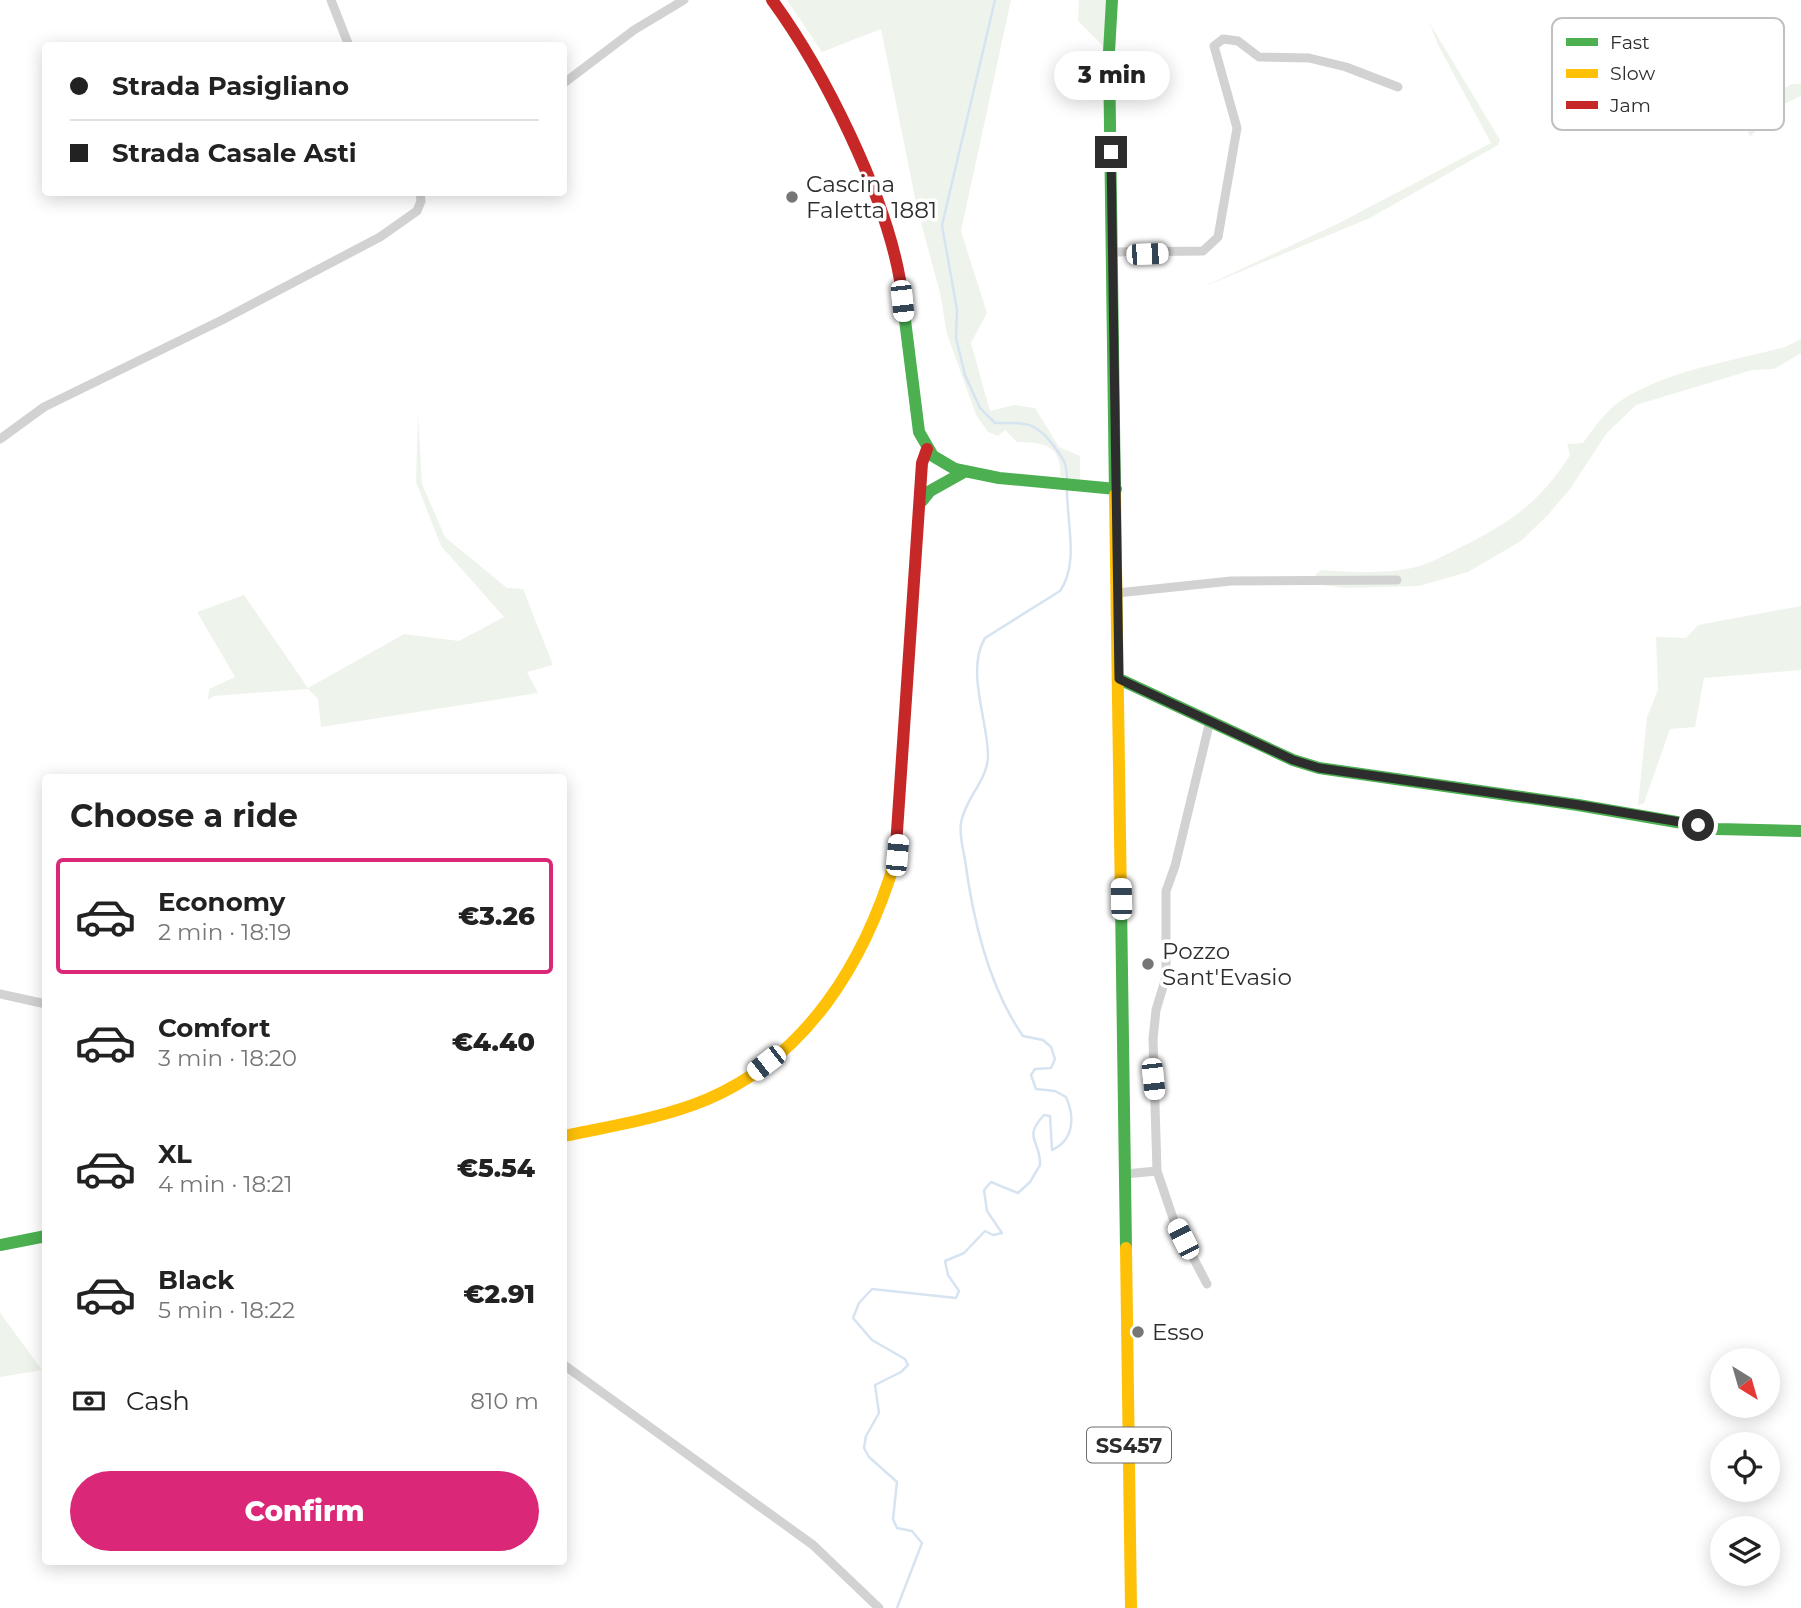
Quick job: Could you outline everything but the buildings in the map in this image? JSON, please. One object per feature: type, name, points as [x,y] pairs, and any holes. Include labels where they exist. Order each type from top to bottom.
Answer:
[{"type":"main road","points":[[772,0],[794,29],[816,70],[874,189],[889,231],[900,275],[919,432],[927,449],[942,463],[964,472],[1116,489]]},
{"type":"main road","name":"SS457","points":[[1112,0],[1109,52],[1131,1608]]},
{"type":"main road","points":[[567,1135],[636,1121],[708,1099],[747,1078],[814,1021],[864,948],[882,905],[897,855],[922,503],[922,463],[927,449]]},
{"type":"main road","points":[[922,503],[930,491],[964,472]]},
{"type":"main road","points":[[1119,679],[1293,760],[1338,772],[1579,805],[1724,830],[1765,833],[1801,831]]},
{"type":"main road","points":[[0,1245],[42,1237]]},
{"type":"street","points":[[331,0],[347,42]]},
{"type":"street","points":[[567,81],[635,30],[684,0]]},
{"type":"street","points":[[1112,252],[1203,251],[1218,237],[1237,128],[1214,46],[1223,39],[1238,41],[1259,57],[1309,58],[1346,66],[1398,87]]},
{"type":"street","points":[[0,439],[44,407],[222,320],[380,237],[417,211],[420,196]]},
{"type":"street","points":[[1117,593],[1231,581],[1397,580]]},
{"type":"street","points":[[1207,1283],[1174,1222],[1157,1171],[1158,1118],[1153,1039],[1156,1010],[1166,977],[1166,891],[1175,866],[1210,721]]},
{"type":"street","points":[[0,994],[42,1003]]},
{"type":"street","points":[[1125,1174],[1157,1171]]},
{"type":"street","points":[[567,1367],[813,1545],[879,1608]]},
{"type":"shaded area","points":[[787,0],[1011,0],[961,231],[987,313],[971,343],[990,411],[1014,405],[1035,408],[1059,447],[1080,456],[1080,481],[1060,476],[1058,458],[1049,447],[1017,442],[1005,430],[998,436],[988,432],[976,415],[947,334],[940,293],[917,208],[881,29],[822,52]]},
{"type":"shaded area","points":[[1079,0],[1112,0],[1109,52],[1078,21]]},
{"type":"shaded area","points":[[1429,22],[1500,140],[1498,145],[1370,218],[1201,288],[1341,222],[1491,143],[1438,45]]},
{"type":"shaded area","points":[[1792,84],[1801,84],[1801,96],[1784,104],[1784,88]]},
{"type":"shaded area","points":[[1747,130],[1757,130],[1750,137]]},
{"type":"shaded area","points":[[1801,339],[1801,353],[1774,369],[1752,370],[1636,405],[1606,434],[1570,489],[1547,516],[1521,541],[1468,572],[1419,586],[1347,588],[1313,584],[1316,574],[1321,570],[1366,572],[1412,568],[1475,540],[1507,521],[1534,500],[1570,455],[1567,444],[1583,443],[1619,402],[1637,391],[1678,374],[1785,347]]},
{"type":"shaded area","points":[[418,413],[422,484],[445,537],[507,588],[523,589],[553,665],[527,672],[538,693],[321,727],[318,699],[308,689],[214,696],[208,700],[209,689],[235,677],[197,612],[244,595],[308,688],[404,634],[459,641],[504,617],[441,546],[416,482]]},
{"type":"shaded area","points":[[1801,606],[1801,670],[1704,678],[1695,727],[1670,729],[1644,803],[1638,805],[1647,717],[1658,690],[1656,637],[1686,638],[1698,625]]},
{"type":"shaded area","points":[[0,1312],[1,1314],[42,1370],[0,1377]]},
{"type":"waterway","points":[[995,0],[942,225],[957,310],[956,338],[965,375],[980,408],[995,423],[1022,423],[1041,431],[1063,458],[1067,481]]},
{"type":"waterway","points":[[897,1608],[922,1543],[912,1531],[897,1528],[893,1519],[897,1482],[869,1457],[864,1448],[866,1436],[879,1413],[875,1385],[901,1372],[908,1365],[905,1359],[872,1340],[853,1318],[859,1303],[872,1289],[956,1298],[959,1291],[948,1275],[945,1261],[964,1253],[985,1231],[993,1235],[1002,1233],[987,1211],[984,1190],[991,1182],[1018,1193],[1030,1182],[1040,1165],[1034,1129],[1044,1115],[1050,1116],[1052,1150],[1065,1140],[1071,1127],[1071,1112],[1066,1097],[1055,1091],[1036,1089],[1031,1075],[1035,1069],[1051,1068],[1055,1059],[1051,1047],[1043,1040],[1023,1036],[991,974],[978,929],[960,832],[963,814],[985,772],[988,754],[977,679],[980,651],[985,638],[1060,591],[1066,580],[1071,556],[1067,491]]},
{"type":"traffic: fast","points":[[1112,0],[1109,52],[1115,495]]},
{"type":"traffic: fast","points":[[900,280],[919,432],[933,456],[955,469],[999,478],[1116,489]]},
{"type":"traffic: fast","points":[[922,501],[930,491],[964,472]]},
{"type":"traffic: fast","points":[[1119,679],[1293,760],[1319,768],[1578,805],[1717,829],[1801,831]]},
{"type":"traffic: fast","points":[[1121,903],[1126,1248]]},
{"type":"traffic: fast","points":[[0,1245],[42,1237]]},
{"type":"traffic: slow","points":[[1115,495],[1121,903]]},
{"type":"traffic: slow","points":[[567,1135],[637,1121],[691,1106],[744,1081],[775,1058],[803,1031],[828,1001],[849,969],[867,934],[895,861]]},
{"type":"traffic: slow","points":[[1126,1248],[1131,1608]]},
{"type":"traffic: jam","points":[[772,0],[812,62],[850,134],[881,210],[900,280]]},
{"type":"traffic: jam","points":[[895,861],[922,463],[927,449]]},
{"type":"place","name":"Cascina Faletta 1881","points":[[792,197]]},
{"type":"place","name":"Pozzo Sant'Evasio","points":[[1148,964]]},
{"type":"place","name":"Esso","points":[[1138,1332]]},
{"type":"route","points":[[1111,152],[1119,679],[1293,760],[1319,768],[1698,825]]}]
